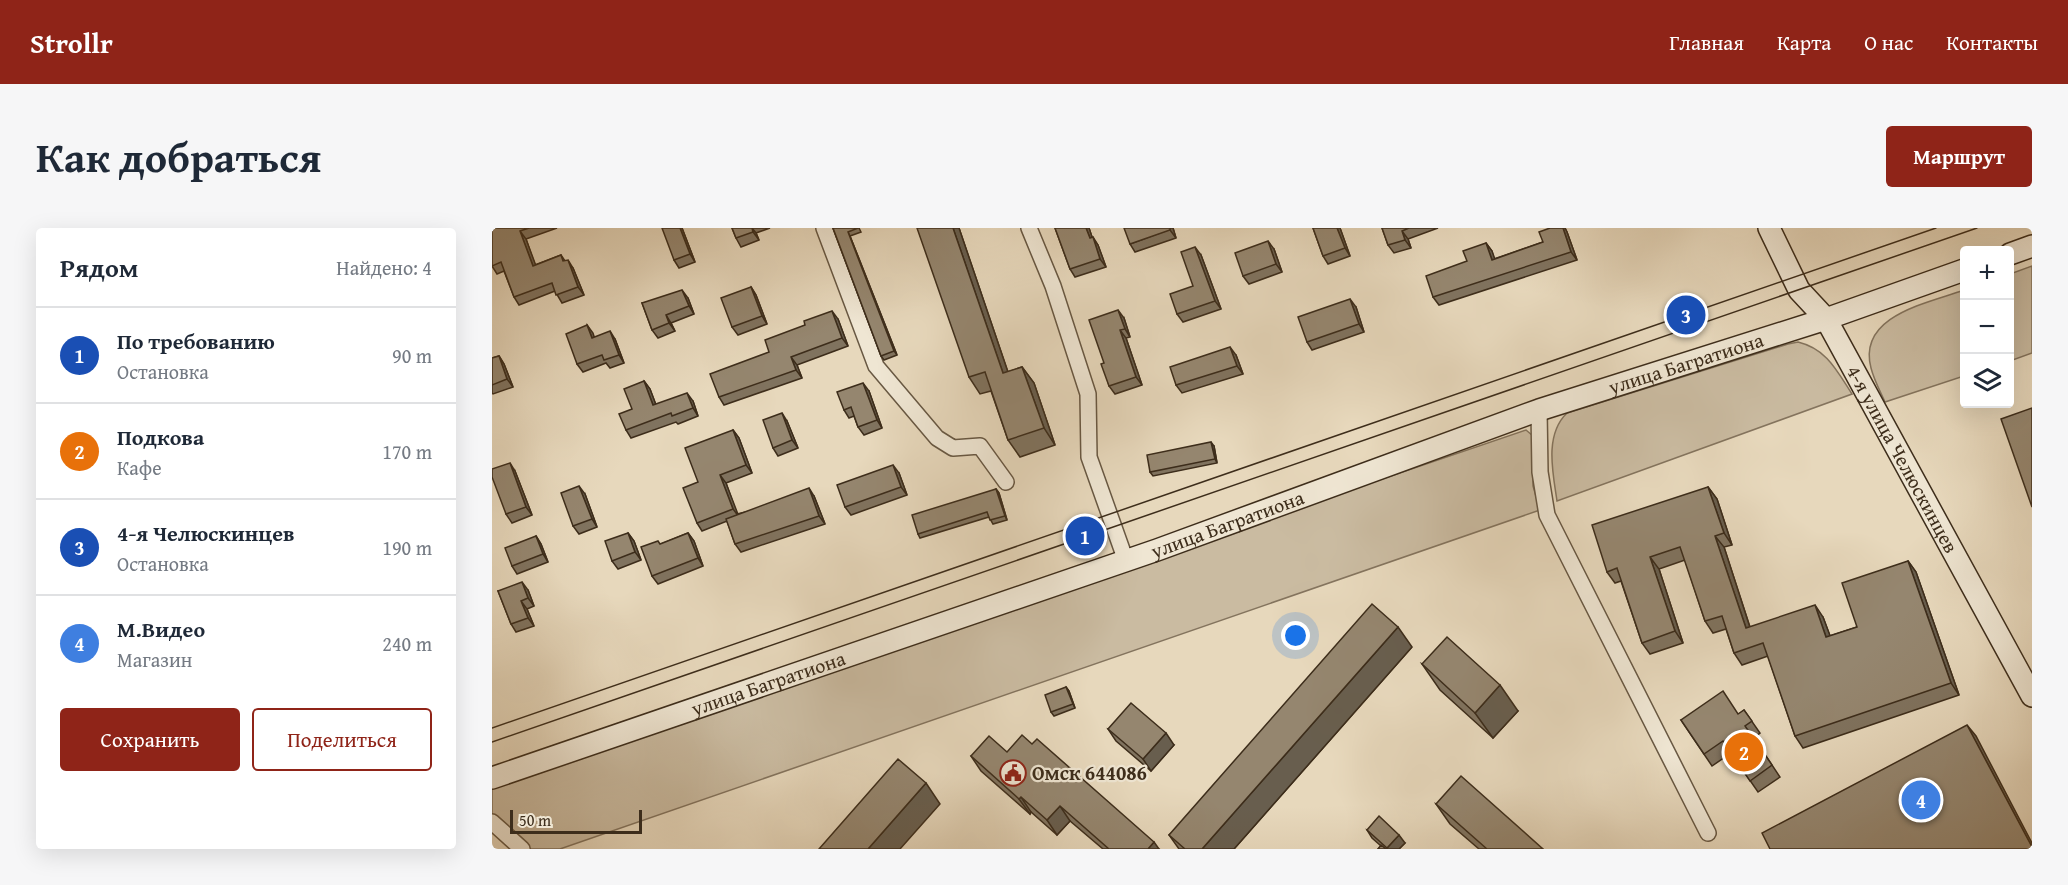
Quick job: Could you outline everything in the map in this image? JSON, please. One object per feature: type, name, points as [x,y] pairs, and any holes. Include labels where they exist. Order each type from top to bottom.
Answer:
[{"type":"street","points":[[825,228],[876,366],[937,438],[952,448],[980,447],[1006,482]]},
{"type":"street","points":[[1029,228],[1053,286],[1088,394],[1089,457],[1126,561]]},
{"type":"street","name":"4-я улица Челюскинцев","points":[[1768,228],[1799,290],[1826,319],[2032,696]]},
{"type":"street","points":[[2014,253],[2032,246]]},
{"type":"street","name":"улица Багратиона","points":[[492,778],[1126,561],[1539,410],[1826,319],[1960,272]]},
{"type":"street","points":[[1539,410],[1540,472],[1546,515],[1708,834]]},
{"type":"street","points":[[492,822],[522,849]]},
{"type":"shaded area","points":[[2032,266],[2032,353],[2014,360],[2014,300],[2014,273]]},
{"type":"shaded area","points":[[1960,291],[1960,377],[1885,402],[1871,368],[1870,350],[1875,335],[1885,323],[1916,306]]},
{"type":"shaded area","points":[[1798,342],[1824,355],[1852,394],[1557,501],[1552,467],[1553,443],[1555,432],[1567,413]]},
{"type":"shaded area","points":[[1526,430],[1533,436],[1533,486],[1540,510],[560,849],[513,849],[492,826],[492,782]]},
{"type":"building","points":[[492,228],[529,228],[520,231],[533,266],[561,255],[563,261],[568,260],[578,287],[556,295],[552,283],[514,297],[501,262],[492,266]]},
{"type":"building","points":[[662,228],[680,228],[690,254],[674,260]]},
{"type":"building","points":[[732,228],[752,228],[753,232],[736,238]]},
{"type":"building","points":[[833,228],[858,228],[848,232],[894,351],[881,356]]},
{"type":"building","points":[[917,228],[953,228],[1003,373],[1022,367],[1044,428],[1008,440],[985,372],[969,377]]},
{"type":"building","points":[[1055,228],[1086,228],[1090,238],[1093,237],[1100,259],[1070,269]]},
{"type":"building","points":[[1124,228],[1170,228],[1170,230],[1130,244]]},
{"type":"building","points":[[1313,228],[1337,228],[1345,248],[1323,256]]},
{"type":"building","points":[[1382,228],[1409,228],[1402,231],[1405,240],[1388,245]]},
{"type":"building","points":[[1550,228],[1563,228],[1571,252],[1433,297],[1426,276],[1467,261],[1463,251],[1486,243],[1492,260],[1543,242],[1539,232]]},
{"type":"building","points":[[1268,241],[1276,264],[1243,276],[1235,253]]},
{"type":"building","points":[[1195,247],[1215,301],[1177,314],[1170,294],[1193,286],[1181,252]]},
{"type":"building","points":[[751,287],[762,316],[732,327],[721,298]]},
{"type":"building","points":[[682,290],[689,306],[666,315],[669,323],[652,330],[642,303]]},
{"type":"building","points":[[1350,299],[1359,324],[1307,342],[1298,317]]},
{"type":"building","points":[[1118,310],[1125,329],[1120,330],[1136,377],[1109,386],[1101,364],[1104,363],[1089,320]]},
{"type":"building","points":[[832,311],[842,338],[791,357],[796,370],[719,397],[710,374],[769,352],[765,340],[805,325],[804,321]]},
{"type":"building","points":[[587,325],[592,338],[610,331],[619,355],[604,360],[602,355],[577,364],[566,334]]},
{"type":"building","points":[[1230,347],[1237,366],[1176,385],[1170,367]]},
{"type":"building","points":[[499,356],[507,379],[492,385],[492,358]]},
{"type":"building","points":[[644,381],[653,405],[687,393],[693,408],[672,416],[671,413],[626,430],[619,414],[632,409],[624,389]]},
{"type":"building","points":[[863,383],[877,420],[858,427],[851,407],[844,410],[837,392]]},
{"type":"building","points":[[2032,408],[2032,507],[2001,419]]},
{"type":"building","points":[[782,413],[792,440],[773,448],[763,420]]},
{"type":"building","points":[[733,430],[746,465],[720,475],[733,509],[697,523],[683,488],[698,482],[685,448]]},
{"type":"building","points":[[1211,442],[1215,459],[1150,472],[1147,455]]},
{"type":"building","points":[[510,463],[526,507],[506,514],[492,477],[492,469]]},
{"type":"building","points":[[893,465],[901,487],[845,507],[837,485]]},
{"type":"building","points":[[579,486],[592,519],[573,526],[561,493]]},
{"type":"building","points":[[1708,487],[1724,533],[1715,536],[1746,628],[1815,605],[1826,637],[1857,627],[1842,583],[1908,561],[1951,683],[1795,736],[1763,643],[1734,653],[1722,616],[1705,621],[1680,547],[1650,557],[1675,631],[1642,643],[1617,568],[1607,572],[1592,525]]},
{"type":"building","points":[[809,488],[819,516],[735,544],[726,519]]},
{"type":"building","points":[[996,489],[1005,516],[990,520],[987,512],[918,534],[912,515]]},
{"type":"building","points":[[628,533],[635,552],[612,561],[605,541]]},
{"type":"building","points":[[688,533],[698,558],[652,576],[641,547],[658,541],[660,544]]},
{"type":"building","points":[[536,536],[543,554],[512,566],[505,548]]},
{"type":"building","points":[[522,582],[528,598],[521,601],[528,618],[511,624],[498,591]]},
{"type":"building","points":[[1372,604],[1398,627],[1202,849],[1185,849],[1169,835]]},
{"type":"building","points":[[1447,637],[1500,685],[1475,713],[1422,664]]},
{"type":"building","points":[[1066,687],[1073,704],[1051,712],[1045,695]]},
{"type":"building","points":[[1723,691],[1738,714],[1744,710],[1752,721],[1745,726],[1772,765],[1750,781],[1723,741],[1704,754],[1681,720]]},
{"type":"building","points":[[1131,703],[1166,733],[1143,759],[1108,729]]},
{"type":"building","points":[[1967,725],[2032,849],[1770,849],[1762,833]]},
{"type":"building","points":[[1022,735],[1032,744],[1037,739],[1154,842],[1148,849],[1109,849],[1060,806],[1047,820],[1021,797],[1019,799],[971,756],[989,736],[1007,752]]},
{"type":"building","points":[[898,759],[926,783],[868,849],[819,849]]},
{"type":"building","points":[[1461,776],[1543,849],[1487,849],[1436,804]]},
{"type":"building","points":[[1379,816],[1399,835],[1387,848],[1367,830]]},
{"type":"tram line","points":[[492,728],[1936,228]]},
{"type":"tram line","points":[[492,742],[1977,228]]},
{"type":"place","name":"4-я Челюскинцев","points":[[1686,315]]},
{"type":"place","name":"По требованию","points":[[1085,536]]},
{"type":"place","name":"Подкова","points":[[1744,752]]},
{"type":"place","name":"Омск 644086","points":[[1013,773]]},
{"type":"place","name":"М.Видео","points":[[1921,800]]}]
